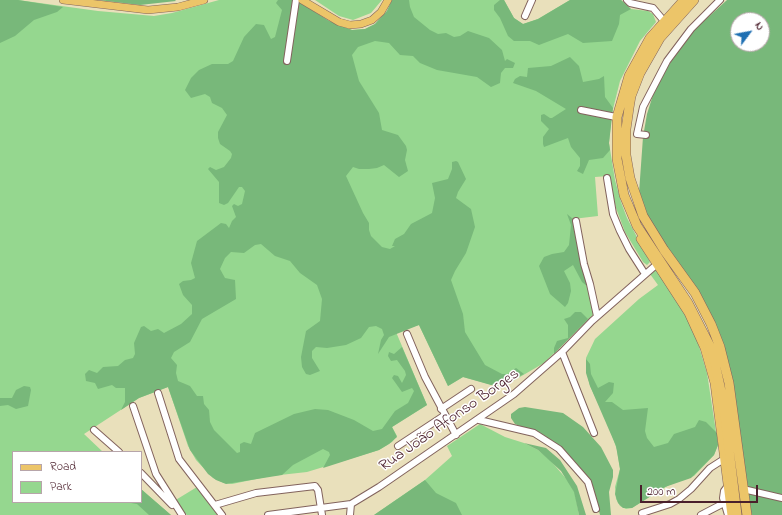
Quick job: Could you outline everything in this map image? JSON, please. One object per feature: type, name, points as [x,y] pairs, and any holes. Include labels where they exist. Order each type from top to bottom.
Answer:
[{"type":"highway","points":[[684,0],[662,24],[645,46],[633,67],[620,104],[616,133],[618,165],[624,195],[637,226],[688,302],[712,350],[723,400],[737,515]]},
{"type":"highway","points":[[695,0],[653,48],[634,85],[626,130],[627,164],[633,190],[643,216],[664,250],[695,293],[717,338],[729,382],[746,515]]},
{"type":"highway","points":[[640,239],[625,207],[617,176],[614,138],[616,117],[629,69],[653,30],[662,24]]},
{"type":"main road","points":[[63,0],[148,10],[178,7],[204,0]]},
{"type":"main road","points":[[302,0],[339,22],[350,25],[361,24],[377,17],[388,0]]},
{"type":"main road","points":[[640,239],[688,313],[704,348],[714,383],[730,515]]},
{"type":"street","points":[[287,61],[296,0]]},
{"type":"street","points":[[525,16],[532,0]]},
{"type":"street","points":[[627,0],[630,4],[653,8]]},
{"type":"street","points":[[654,0],[653,8],[662,24]]},
{"type":"street","points":[[646,135],[638,134],[643,107],[667,61],[691,29],[720,0]]},
{"type":"street","points":[[580,110],[616,117]]},
{"type":"street","points":[[607,178],[612,207],[623,239],[645,274]]},
{"type":"street","points":[[576,221],[584,264],[597,316]]},
{"type":"street","name":"Rua João Afonso Borges","points":[[268,515],[351,504],[379,487],[479,420],[514,394],[562,352],[597,316],[656,265]]},
{"type":"street","points":[[407,334],[441,409],[456,435]]},
{"type":"street","points":[[562,352],[594,433]]},
{"type":"street","points":[[441,409],[471,389]]},
{"type":"street","points":[[158,393],[179,459],[222,515]]},
{"type":"street","points":[[133,406],[156,474],[181,514]]},
{"type":"street","points":[[398,446],[445,415]]},
{"type":"street","points":[[479,420],[534,434],[559,449],[588,482],[596,509]]},
{"type":"street","points":[[94,430],[118,451]]},
{"type":"street","points":[[642,513],[670,504],[679,499],[691,489],[710,468],[724,459]]},
{"type":"street","points":[[142,474],[181,514]]},
{"type":"street","points":[[215,505],[256,493],[315,486],[318,490],[322,507],[322,515]]},
{"type":"street","points":[[727,487],[724,491],[724,503],[730,515]]},
{"type":"street","points":[[743,489],[782,498]]},
{"type":"street","points":[[700,515],[724,503]]},
{"type":"street","points":[[350,515],[351,504]]},
{"type":"green space","points":[[0,0],[18,0],[98,11],[154,16],[172,13],[219,0],[296,0],[329,21],[352,30],[365,29],[375,24],[387,11],[392,0],[504,0],[514,18],[523,24],[538,19],[570,0],[621,0],[631,9],[648,11],[653,14],[656,22],[640,41],[620,81],[612,113],[609,143],[615,180],[621,202],[627,218],[650,262],[647,265],[643,262],[625,232],[616,208],[609,176],[595,177],[598,216],[573,219],[594,314],[544,363],[513,381],[496,386],[463,377],[448,386],[419,325],[396,332],[427,405],[392,427],[397,436],[392,442],[379,450],[307,472],[271,476],[232,484],[224,483],[213,478],[196,460],[188,446],[168,387],[139,398],[84,434],[102,451],[12,451],[12,503],[142,503],[142,490],[171,515],[0,515]]},
{"type":"green space","points":[[0,0],[18,0],[63,7],[57,12],[34,20],[15,36],[0,43]]},
{"type":"green space","points":[[98,0],[175,0],[176,1],[140,5]]},
{"type":"green space","points":[[278,0],[296,0],[329,21],[352,30],[365,29],[375,24],[387,11],[392,0],[409,0],[414,17],[430,30],[438,34],[446,33],[454,37],[460,36],[468,31],[489,38],[502,50],[505,61],[507,59],[515,63],[513,68],[505,68],[501,73],[500,83],[491,87],[477,77],[437,70],[420,63],[413,56],[400,55],[389,43],[375,41],[358,47],[352,55],[359,81],[379,113],[382,130],[398,135],[406,146],[407,150],[405,160],[408,171],[399,177],[384,165],[369,169],[359,169],[353,167],[346,176],[369,223],[371,236],[382,247],[390,249],[395,246],[392,246],[395,239],[404,234],[411,224],[432,213],[435,198],[432,183],[448,179],[452,169],[452,162],[458,162],[466,179],[456,198],[471,209],[475,227],[466,253],[451,280],[463,314],[465,332],[485,365],[502,374],[508,374],[516,368],[524,374],[501,385],[491,385],[463,377],[448,386],[419,325],[389,337],[378,354],[381,340],[384,335],[382,329],[376,326],[369,327],[361,338],[346,345],[327,348],[316,347],[312,351],[312,358],[320,371],[310,375],[306,374],[302,367],[301,357],[306,331],[320,321],[322,299],[317,285],[300,273],[290,261],[275,256],[261,244],[255,245],[244,253],[231,252],[225,258],[220,269],[225,278],[235,280],[236,299],[202,319],[190,342],[174,352],[171,358],[177,365],[176,373],[178,381],[190,386],[197,396],[203,396],[204,404],[209,410],[210,422],[214,430],[237,453],[240,452],[240,444],[244,442],[251,444],[255,433],[294,414],[315,409],[328,410],[354,420],[373,431],[382,429],[395,411],[408,403],[414,391],[412,388],[402,392],[392,378],[394,375],[398,376],[402,383],[406,375],[405,371],[397,360],[391,361],[388,356],[389,352],[394,354],[402,347],[427,405],[392,427],[397,437],[379,450],[323,468],[330,455],[329,452],[323,449],[293,465],[282,475],[226,484],[216,480],[208,474],[190,450],[168,387],[139,398],[121,410],[125,402],[125,388],[116,388],[112,385],[98,389],[95,383],[86,381],[85,374],[89,370],[97,373],[103,367],[118,366],[125,360],[133,358],[135,354],[134,343],[141,327],[144,326],[151,331],[158,329],[164,333],[181,324],[192,314],[192,305],[183,295],[179,284],[183,281],[195,278],[191,263],[197,241],[221,223],[226,224],[229,228],[232,221],[236,217],[232,206],[234,204],[238,206],[242,204],[245,191],[242,187],[239,187],[228,203],[224,205],[219,203],[219,182],[208,169],[210,167],[216,170],[224,167],[231,158],[232,154],[220,144],[218,138],[218,132],[227,115],[222,108],[212,103],[210,97],[205,94],[191,98],[185,90],[191,78],[199,70],[212,64],[228,64],[233,61],[244,37],[256,24],[264,25],[271,39],[275,37],[282,10],[276,3]]},
{"type":"green space","points":[[315,0],[382,0],[371,13],[353,20],[339,16]]},
{"type":"green space","points":[[500,0],[504,0],[514,18],[523,24],[538,19],[570,0],[621,0],[631,9],[620,15],[619,24],[612,41],[583,43],[568,34],[539,45],[530,41],[514,41],[508,36],[500,18],[494,10],[494,5]]},
{"type":"green space","points":[[727,0],[782,0],[782,515],[750,515],[716,328],[649,224],[639,193],[643,137],[647,114],[653,95],[668,66],[693,31]]},
{"type":"green space","points":[[570,57],[579,66],[583,82],[599,79],[604,76],[605,97],[613,108],[609,143],[610,150],[603,158],[589,160],[583,174],[577,171],[580,166],[580,158],[571,147],[568,138],[544,147],[543,144],[543,137],[549,129],[541,121],[541,115],[544,114],[552,118],[566,109],[536,91],[513,83],[515,79],[520,76],[527,77],[528,68],[551,66]]},
{"type":"green space","points":[[567,214],[573,219],[587,286],[582,282],[573,265],[564,271],[570,283],[571,291],[568,303],[565,307],[550,294],[539,266],[544,257],[564,252],[569,245],[571,225]]},
{"type":"green space","points":[[657,269],[671,288],[695,333],[707,373],[718,445],[714,455],[694,476],[669,485],[632,508],[626,509],[620,506],[616,499],[615,487],[620,469],[617,450],[609,426],[590,386],[586,369],[586,358],[595,339],[639,299],[658,285],[650,274]]},
{"type":"green space","points":[[575,312],[581,312],[588,319],[554,354],[554,348],[557,341],[568,338],[568,325],[564,319],[570,317]]},
{"type":"green space","points":[[586,359],[590,364],[591,374],[598,388],[609,382],[614,383],[613,393],[605,402],[612,402],[623,410],[648,408],[645,431],[647,438],[654,447],[668,443],[674,434],[695,427],[699,420],[706,422],[717,433],[718,445],[714,455],[691,478],[665,487],[632,508],[623,508],[618,503],[615,494],[620,469],[616,446],[590,386],[586,373]]},
{"type":"green space","points":[[24,386],[30,387],[31,390],[28,406],[16,409],[8,405],[0,406],[0,398],[12,398],[16,390]]},
{"type":"green space","points":[[525,407],[563,413],[583,427],[601,447],[613,470],[613,477],[609,492],[611,515],[600,515],[593,489],[587,477],[560,446],[546,437],[515,424],[511,418],[511,414],[519,408]]},
{"type":"green space","points":[[480,424],[505,437],[524,443],[538,450],[550,460],[569,482],[575,493],[579,515],[374,515],[425,480],[452,456],[447,446]]},
{"type":"green space","points":[[524,443],[546,448],[560,460],[577,486],[586,515],[579,515],[574,492],[561,471],[538,450]]},
{"type":"green space","points":[[425,480],[436,493],[456,503],[462,515],[374,515]]},
{"type":"green space","points":[[197,487],[221,515],[187,515],[178,507],[174,501]]},
{"type":"green space","points":[[142,490],[171,515],[149,515],[137,504],[131,503],[142,503]]}]
